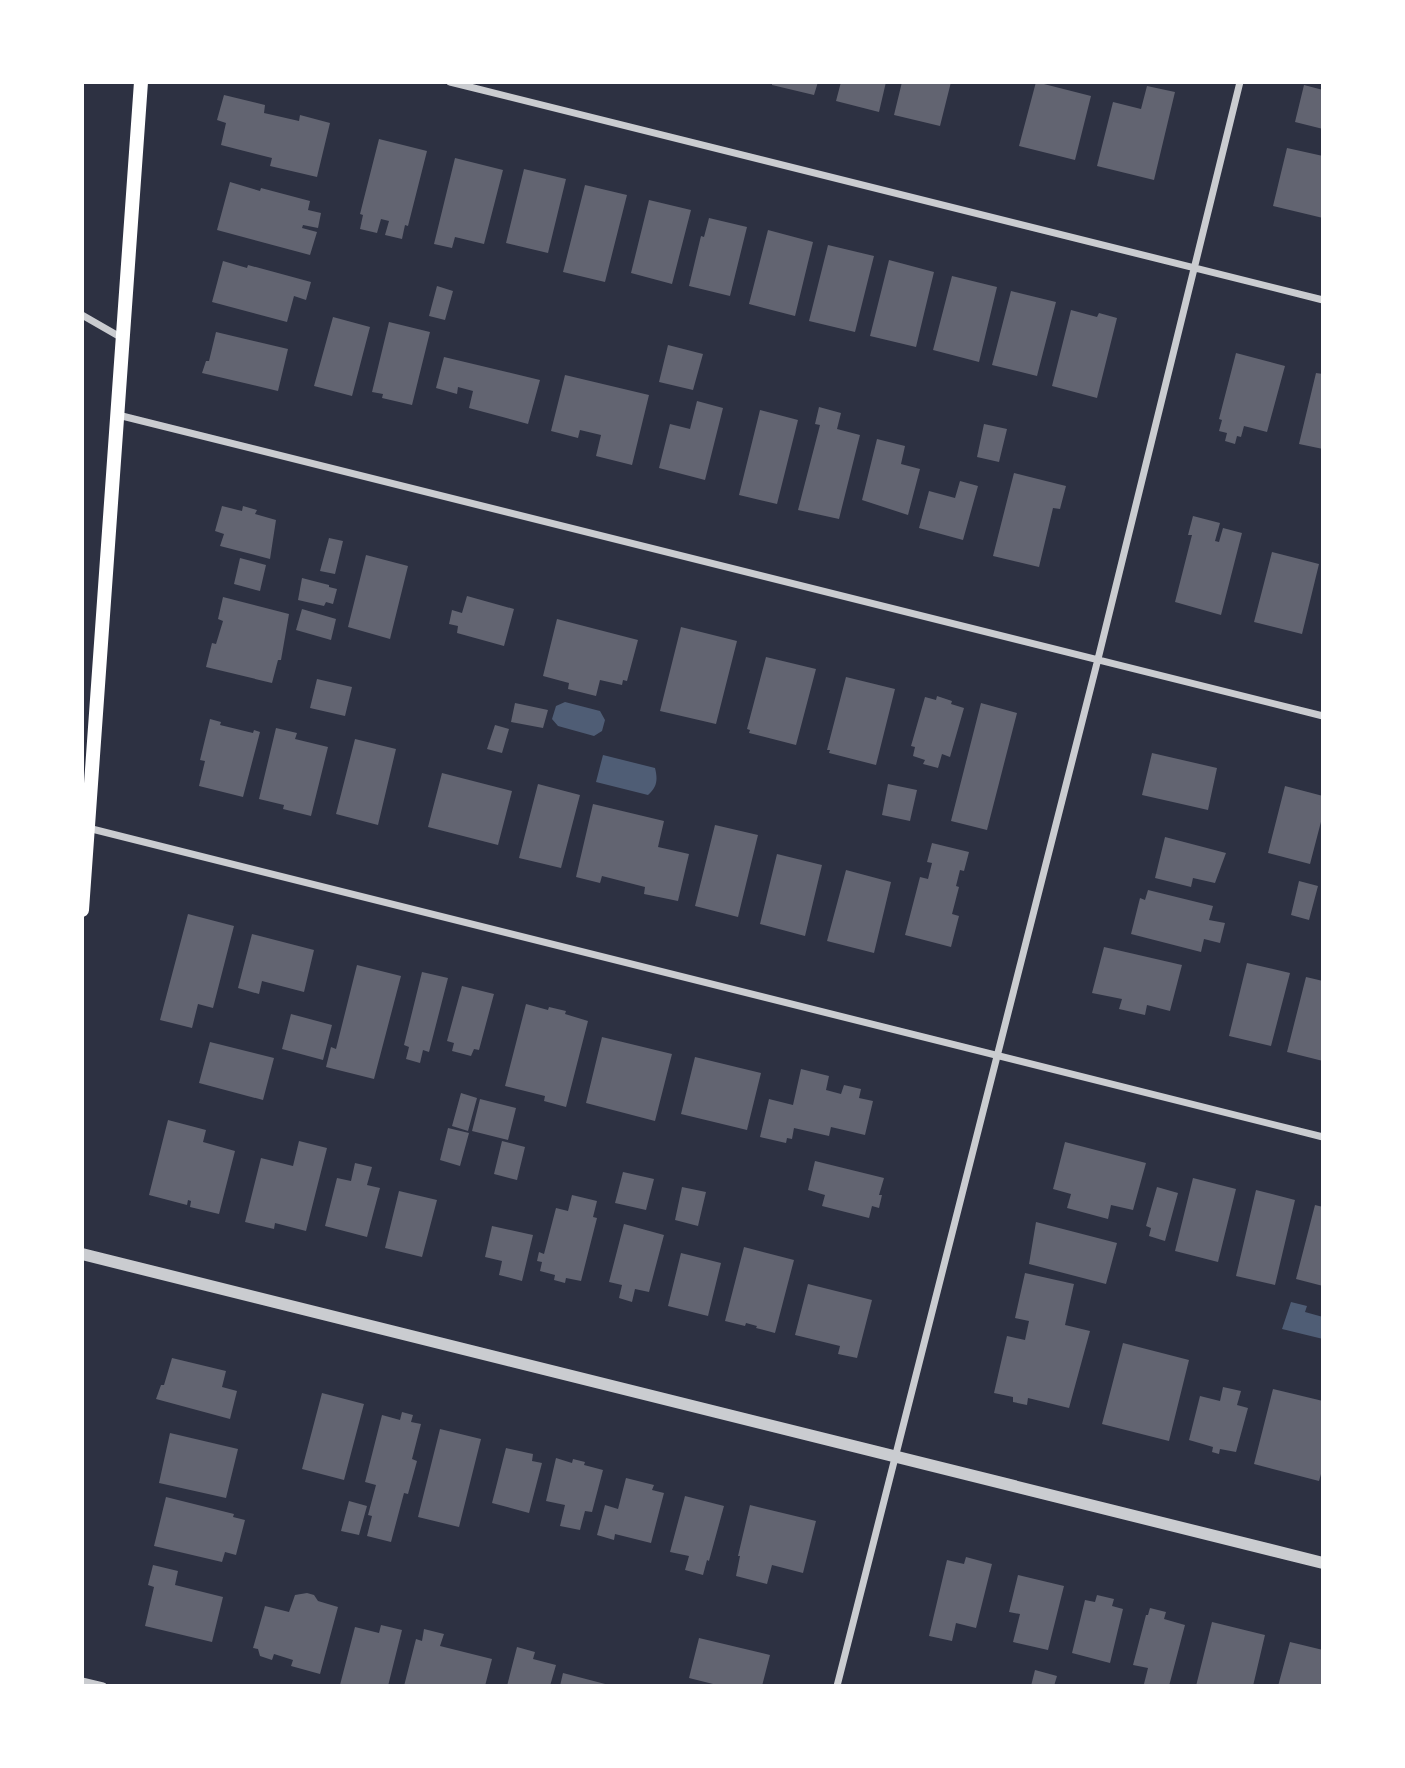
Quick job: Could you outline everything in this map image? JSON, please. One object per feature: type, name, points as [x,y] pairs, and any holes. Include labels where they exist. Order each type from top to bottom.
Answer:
[{"type":"main road","points":[[82,910],[88,828],[87,786],[141,82]]},
{"type":"street","points":[[450,82],[1323,300]]},
{"type":"street","points":[[837,1686],[1098,659],[1240,82]]},
{"type":"street","points":[[82,315],[123,338]]},
{"type":"street","points":[[117,415],[1323,716]]},
{"type":"street","points":[[88,828],[1323,1137]]},
{"type":"street","points":[[82,1254],[1323,1563]]},
{"type":"street","points":[[82,1681],[103,1686]]},
{"type":"water","points":[[565,702],[600,711],[605,720],[602,731],[594,736],[558,726],[552,719],[556,706]]},
{"type":"water","points":[[603,755],[655,768],[655,786],[648,795],[596,782]]},
{"type":"water","points":[[1291,1302],[1307,1306],[1305,1312],[1323,1317],[1323,1339],[1282,1329]]},
{"type":"building","points":[[772,82],[818,82],[814,95],[772,85]]},
{"type":"building","points":[[841,82],[886,82],[879,112],[836,101]]},
{"type":"building","points":[[902,82],[951,82],[940,126],[894,115]]},
{"type":"building","points":[[1036,82],[1091,96],[1075,160],[1019,146]]},
{"type":"building","points":[[1304,85],[1323,90],[1323,129],[1295,122]]},
{"type":"building","points":[[1147,86],[1175,92],[1154,180],[1097,166],[1113,102],[1141,109]]},
{"type":"building","points":[[224,95],[265,105],[264,113],[299,121],[300,115],[330,123],[317,177],[270,166],[272,158],[221,145],[226,123],[217,120]]},
{"type":"building","points":[[379,139],[427,151],[408,226],[405,225],[402,239],[385,235],[389,221],[381,219],[377,233],[360,229],[363,215],[360,214]]},
{"type":"building","points":[[1287,148],[1323,156],[1323,218],[1273,206]]},
{"type":"building","points":[[455,158],[503,170],[484,244],[455,237],[452,248],[434,244]]},
{"type":"building","points":[[524,169],[566,179],[548,253],[506,243]]},
{"type":"building","points":[[230,182],[310,201],[308,210],[321,213],[318,228],[303,225],[302,228],[317,232],[310,255],[217,230]]},
{"type":"building","points":[[585,185],[627,195],[605,282],[563,272]]},
{"type":"building","points":[[649,200],[691,210],[672,284],[631,273]]},
{"type":"building","points":[[709,218],[747,227],[730,296],[689,286],[701,236],[704,237]]},
{"type":"building","points":[[768,230],[813,242],[795,316],[749,304]]},
{"type":"building","points":[[828,245],[874,256],[855,332],[809,321]]},
{"type":"building","points":[[889,260],[934,272],[916,347],[870,336]]},
{"type":"building","points":[[223,261],[311,282],[306,300],[294,296],[287,322],[212,302]]},
{"type":"building","points":[[952,276],[997,287],[979,362],[933,350]]},
{"type":"building","points":[[437,286],[453,291],[445,320],[429,316]]},
{"type":"building","points":[[1011,291],[1056,302],[1037,376],[992,365]]},
{"type":"building","points":[[1071,310],[1097,317],[1099,313],[1117,318],[1097,398],[1052,386]]},
{"type":"building","points":[[333,317],[370,327],[352,396],[314,386]]},
{"type":"building","points":[[389,322],[430,332],[412,405],[382,398],[383,394],[372,392]]},
{"type":"building","points":[[216,332],[288,349],[278,391],[202,373],[206,361],[209,361]]},
{"type":"building","points":[[668,345],[703,354],[693,390],[659,382]]},
{"type":"building","points":[[1236,353],[1285,366],[1267,432],[1244,426],[1241,437],[1237,436],[1235,444],[1225,441],[1227,433],[1219,431],[1222,420],[1219,419]]},
{"type":"building","points":[[444,357],[540,380],[528,424],[469,408],[473,391],[458,387],[457,394],[436,388]]},
{"type":"building","points":[[1316,373],[1323,374],[1323,449],[1299,444]]},
{"type":"building","points":[[565,375],[649,395],[632,465],[596,456],[601,435],[580,430],[578,438],[551,431]]},
{"type":"building","points":[[697,401],[723,408],[705,480],[659,468],[670,424],[690,429]]},
{"type":"building","points":[[819,407],[841,413],[837,429],[860,435],[839,519],[798,510],[820,425],[815,424]]},
{"type":"building","points":[[760,410],[798,420],[777,504],[739,495]]},
{"type":"building","points":[[984,424],[1007,429],[999,462],[977,457]]},
{"type":"building","points":[[877,439],[905,446],[901,464],[920,469],[908,515],[862,500]]},
{"type":"building","points":[[1014,473],[1066,486],[1060,509],[1053,508],[1039,567],[993,556]]},
{"type":"building","points":[[960,481],[978,486],[963,540],[919,528],[929,491],[955,498]]},
{"type":"building","points":[[222,506],[242,511],[243,506],[257,510],[255,514],[276,520],[270,559],[220,546],[224,534],[215,531]]},
{"type":"building","points":[[1193,516],[1220,523],[1215,541],[1219,542],[1223,528],[1242,533],[1221,615],[1175,602],[1192,535],[1188,535]]},
{"type":"building","points":[[329,538],[343,541],[335,574],[320,571]]},
{"type":"building","points":[[1272,552],[1319,564],[1302,634],[1254,622]]},
{"type":"building","points":[[366,555],[408,566],[390,639],[348,627]]},
{"type":"building","points":[[240,558],[266,565],[260,591],[234,584]]},
{"type":"building","points":[[302,578],[337,589],[333,604],[326,602],[324,606],[298,600]]},
{"type":"building","points":[[467,596],[514,609],[504,646],[457,633],[458,626],[449,624],[452,610],[462,613]]},
{"type":"building","points":[[223,597],[289,614],[281,660],[278,660],[272,683],[206,667],[212,643],[216,644],[223,621],[218,619]]},
{"type":"building","points":[[302,609],[336,619],[331,640],[296,630]]},
{"type":"building","points":[[557,619],[638,640],[627,681],[623,680],[622,685],[600,680],[596,696],[568,689],[569,683],[543,676]]},
{"type":"building","points":[[681,627],[737,641],[716,724],[660,711]]},
{"type":"building","points":[[766,657],[816,669],[796,745],[749,733],[750,730],[747,729]]},
{"type":"building","points":[[846,677],[895,689],[876,765],[829,753],[830,750],[827,750]]},
{"type":"building","points":[[317,679],[352,687],[345,716],[310,708]]},
{"type":"building","points":[[937,696],[964,708],[950,757],[942,754],[938,768],[923,764],[925,760],[913,756],[915,747],[911,746],[925,697],[936,700]]},
{"type":"building","points":[[515,703],[548,710],[543,728],[511,722]]},
{"type":"building","points":[[981,703],[1017,713],[987,830],[951,821]]},
{"type":"building","points":[[210,719],[221,722],[220,725],[253,733],[254,730],[260,732],[243,797],[199,786],[205,761],[200,760]]},
{"type":"building","points":[[495,725],[509,729],[502,753],[487,749]]},
{"type":"building","points":[[276,728],[297,733],[295,739],[328,747],[311,816],[259,799]]},
{"type":"building","points":[[355,739],[396,749],[378,825],[336,814]]},
{"type":"building","points":[[1152,753],[1217,768],[1208,810],[1142,795]]},
{"type":"building","points":[[442,773],[512,791],[498,845],[428,827]]},
{"type":"building","points":[[538,784],[580,795],[561,868],[519,858]]},
{"type":"building","points":[[888,784],[917,790],[910,821],[882,815]]},
{"type":"building","points":[[1285,786],[1323,796],[1323,814],[1310,864],[1268,853]]},
{"type":"building","points":[[593,804],[664,821],[658,847],[689,854],[678,901],[644,894],[645,887],[602,876],[600,883],[576,877]]},
{"type":"building","points":[[715,825],[758,835],[738,917],[695,906]]},
{"type":"building","points":[[1165,837],[1226,853],[1215,883],[1193,878],[1191,887],[1155,878]]},
{"type":"building","points":[[932,843],[969,852],[964,871],[960,870],[956,886],[959,887],[952,914],[959,916],[951,947],[905,935],[920,877],[928,879],[932,863],[927,862]]},
{"type":"building","points":[[777,854],[822,865],[805,936],[760,924]]},
{"type":"building","points":[[846,870],[891,882],[874,953],[827,941]]},
{"type":"building","points":[[1299,881],[1318,886],[1309,920],[1291,915]]},
{"type":"building","points":[[1148,890],[1213,906],[1209,920],[1225,923],[1220,943],[1204,939],[1201,952],[1131,934],[1140,898],[1145,900]]},
{"type":"building","points":[[188,914],[234,926],[213,1008],[198,1004],[192,1028],[160,1020]]},
{"type":"building","points":[[252,934],[314,950],[304,992],[262,981],[259,994],[238,988]]},
{"type":"building","points":[[1104,947],[1182,965],[1170,1011],[1147,1005],[1145,1015],[1119,1009],[1122,999],[1092,993]]},
{"type":"building","points":[[1247,963],[1290,973],[1271,1046],[1229,1036]]},
{"type":"building","points":[[357,965],[401,976],[374,1079],[326,1067],[331,1047],[336,1049]]},
{"type":"building","points":[[422,972],[448,978],[429,1052],[423,1050],[420,1063],[406,1059],[409,1047],[404,1045]]},
{"type":"building","points":[[1306,977],[1323,981],[1323,1061],[1287,1052]]},
{"type":"building","points":[[462,986],[494,994],[479,1050],[474,1049],[471,1056],[452,1051],[454,1043],[447,1041]]},
{"type":"building","points":[[526,1004],[548,1010],[549,1007],[566,1011],[565,1014],[588,1021],[566,1107],[544,1101],[545,1096],[505,1086]]},
{"type":"building","points":[[291,1014],[332,1025],[323,1060],[282,1049]]},
{"type":"building","points":[[602,1037],[672,1054],[655,1121],[586,1103]]},
{"type":"building","points":[[210,1042],[274,1058],[263,1100],[199,1083]]},
{"type":"building","points":[[695,1057],[761,1073],[747,1130],[681,1114]]},
{"type":"building","points":[[801,1069],[829,1076],[826,1090],[841,1094],[844,1085],[861,1089],[859,1098],[873,1101],[865,1135],[831,1127],[829,1136],[794,1128],[792,1139],[787,1138],[786,1143],[760,1137],[769,1099],[793,1105]]},
{"type":"building","points":[[461,1093],[477,1098],[468,1131],[452,1126]]},
{"type":"building","points":[[480,1099],[516,1108],[508,1140],[472,1131]]},
{"type":"building","points":[[168,1120],[206,1130],[203,1142],[235,1151],[219,1214],[190,1207],[191,1201],[188,1200],[187,1205],[149,1195]]},
{"type":"building","points":[[448,1128],[469,1133],[460,1166],[440,1160]]},
{"type":"building","points":[[299,1141],[327,1148],[306,1231],[275,1223],[274,1229],[245,1222],[261,1158],[293,1166]]},
{"type":"building","points":[[502,1141],[525,1147],[517,1180],[494,1174]]},
{"type":"building","points":[[1065,1142],[1146,1163],[1133,1210],[1111,1205],[1108,1219],[1067,1208],[1071,1194],[1053,1189]]},
{"type":"building","points":[[815,1161],[884,1178],[879,1195],[882,1195],[879,1208],[872,1206],[869,1218],[822,1206],[825,1195],[808,1190]]},
{"type":"building","points":[[355,1163],[372,1167],[367,1185],[380,1188],[367,1237],[325,1226],[337,1178],[351,1181]]},
{"type":"building","points":[[623,1172],[654,1179],[646,1210],[615,1203]]},
{"type":"building","points":[[1193,1178],[1236,1189],[1218,1262],[1175,1251]]},
{"type":"building","points":[[682,1187],[706,1192],[698,1226],[675,1220]]},
{"type":"building","points":[[1157,1187],[1178,1193],[1165,1241],[1149,1236],[1151,1228],[1146,1226]]},
{"type":"building","points":[[1256,1190],[1295,1200],[1275,1285],[1236,1276]]},
{"type":"building","points":[[399,1191],[437,1200],[422,1257],[385,1248]]},
{"type":"building","points":[[572,1195],[597,1201],[593,1217],[597,1218],[581,1281],[566,1278],[565,1283],[554,1280],[555,1275],[540,1271],[542,1262],[537,1261],[539,1252],[544,1254],[556,1208],[568,1211]]},
{"type":"building","points":[[1315,1205],[1323,1207],[1323,1286],[1296,1279]]},
{"type":"building","points":[[1036,1222],[1117,1243],[1106,1284],[1029,1264]]},
{"type":"building","points":[[624,1224],[664,1235],[649,1292],[635,1289],[632,1302],[619,1298],[622,1285],[609,1282]]},
{"type":"building","points":[[492,1226],[533,1235],[522,1281],[499,1275],[502,1261],[485,1257]]},
{"type":"building","points":[[744,1247],[794,1260],[775,1333],[746,1323],[745,1326],[725,1321]]},
{"type":"building","points":[[681,1253],[721,1263],[708,1316],[668,1306]]},
{"type":"building","points":[[1025,1273],[1074,1284],[1065,1325],[1090,1331],[1069,1408],[1028,1398],[1027,1405],[1013,1402],[1013,1397],[994,1393],[1007,1336],[1025,1340],[1029,1321],[1015,1318]]},
{"type":"building","points":[[808,1284],[872,1300],[857,1358],[838,1354],[840,1346],[795,1335]]},
{"type":"building","points":[[1123,1343],[1189,1360],[1169,1441],[1102,1424]]},
{"type":"building","points":[[172,1358],[226,1371],[222,1387],[237,1391],[230,1419],[156,1399],[161,1385],[164,1385]]},
{"type":"building","points":[[1223,1387],[1241,1391],[1237,1405],[1248,1408],[1236,1452],[1220,1449],[1219,1454],[1212,1452],[1213,1447],[1189,1440],[1200,1396],[1220,1401]]},
{"type":"building","points":[[1273,1389],[1323,1401],[1323,1467],[1319,1481],[1254,1464]]},
{"type":"building","points":[[322,1393],[364,1404],[344,1480],[302,1469]]},
{"type":"building","points":[[402,1412],[413,1415],[411,1422],[421,1424],[412,1459],[417,1461],[408,1494],[404,1493],[391,1542],[367,1536],[372,1516],[368,1515],[376,1485],[365,1482],[382,1415],[400,1420]]},
{"type":"building","points":[[440,1429],[481,1439],[459,1527],[418,1517]]},
{"type":"building","points":[[170,1433],[238,1449],[226,1498],[159,1483]]},
{"type":"building","points":[[506,1448],[533,1454],[532,1461],[542,1463],[529,1513],[492,1503]]},
{"type":"building","points":[[556,1458],[572,1463],[573,1459],[585,1462],[584,1465],[603,1470],[592,1512],[585,1511],[580,1530],[560,1526],[565,1505],[546,1501]]},
{"type":"building","points":[[626,1478],[654,1485],[652,1490],[664,1493],[651,1543],[615,1534],[614,1540],[597,1535],[605,1505],[618,1509]]},
{"type":"building","points":[[685,1496],[724,1506],[703,1575],[685,1570],[689,1556],[670,1552]]},
{"type":"building","points":[[166,1497],[234,1514],[233,1517],[245,1520],[236,1555],[225,1552],[222,1562],[154,1546]]},
{"type":"building","points":[[349,1501],[367,1506],[359,1535],[341,1531]]},
{"type":"building","points":[[750,1505],[816,1521],[803,1573],[772,1565],[767,1584],[736,1576]]},
{"type":"building","points":[[966,1557],[992,1564],[976,1628],[956,1623],[952,1641],[929,1636],[947,1560],[964,1564]]},
{"type":"building","points":[[153,1565],[178,1571],[175,1585],[223,1597],[212,1642],[145,1626],[154,1587],[148,1585]]},
{"type":"building","points":[[1018,1575],[1064,1586],[1048,1650],[1013,1642],[1020,1614],[1009,1612]]},
{"type":"building","points":[[295,1595],[314,1595],[318,1601],[338,1607],[320,1674],[291,1666],[293,1660],[274,1654],[272,1660],[260,1656],[258,1649],[253,1648],[265,1606],[289,1612]]},
{"type":"building","points":[[1097,1595],[1114,1599],[1112,1606],[1123,1609],[1110,1663],[1072,1653],[1085,1600],[1095,1602]]},
{"type":"building","points":[[1150,1608],[1166,1612],[1164,1619],[1185,1625],[1169,1686],[1144,1684],[1148,1668],[1133,1665]]},
{"type":"building","points":[[1212,1622],[1265,1635],[1253,1686],[1196,1686]]},
{"type":"building","points":[[381,1625],[402,1630],[388,1686],[340,1685],[355,1627],[379,1633]]},
{"type":"building","points":[[424,1629],[444,1634],[440,1646],[492,1659],[485,1686],[404,1686],[416,1639],[422,1641]]},
{"type":"building","points":[[699,1638],[770,1655],[762,1686],[721,1686],[689,1678]]},
{"type":"building","points":[[1290,1642],[1323,1650],[1323,1686],[1278,1686]]},
{"type":"building","points":[[517,1647],[535,1652],[533,1659],[556,1665],[550,1686],[507,1686]]},
{"type":"building","points":[[1035,1670],[1057,1676],[1054,1686],[1031,1686]]},
{"type":"building","points":[[563,1673],[609,1685],[609,1686],[560,1686]]}]
